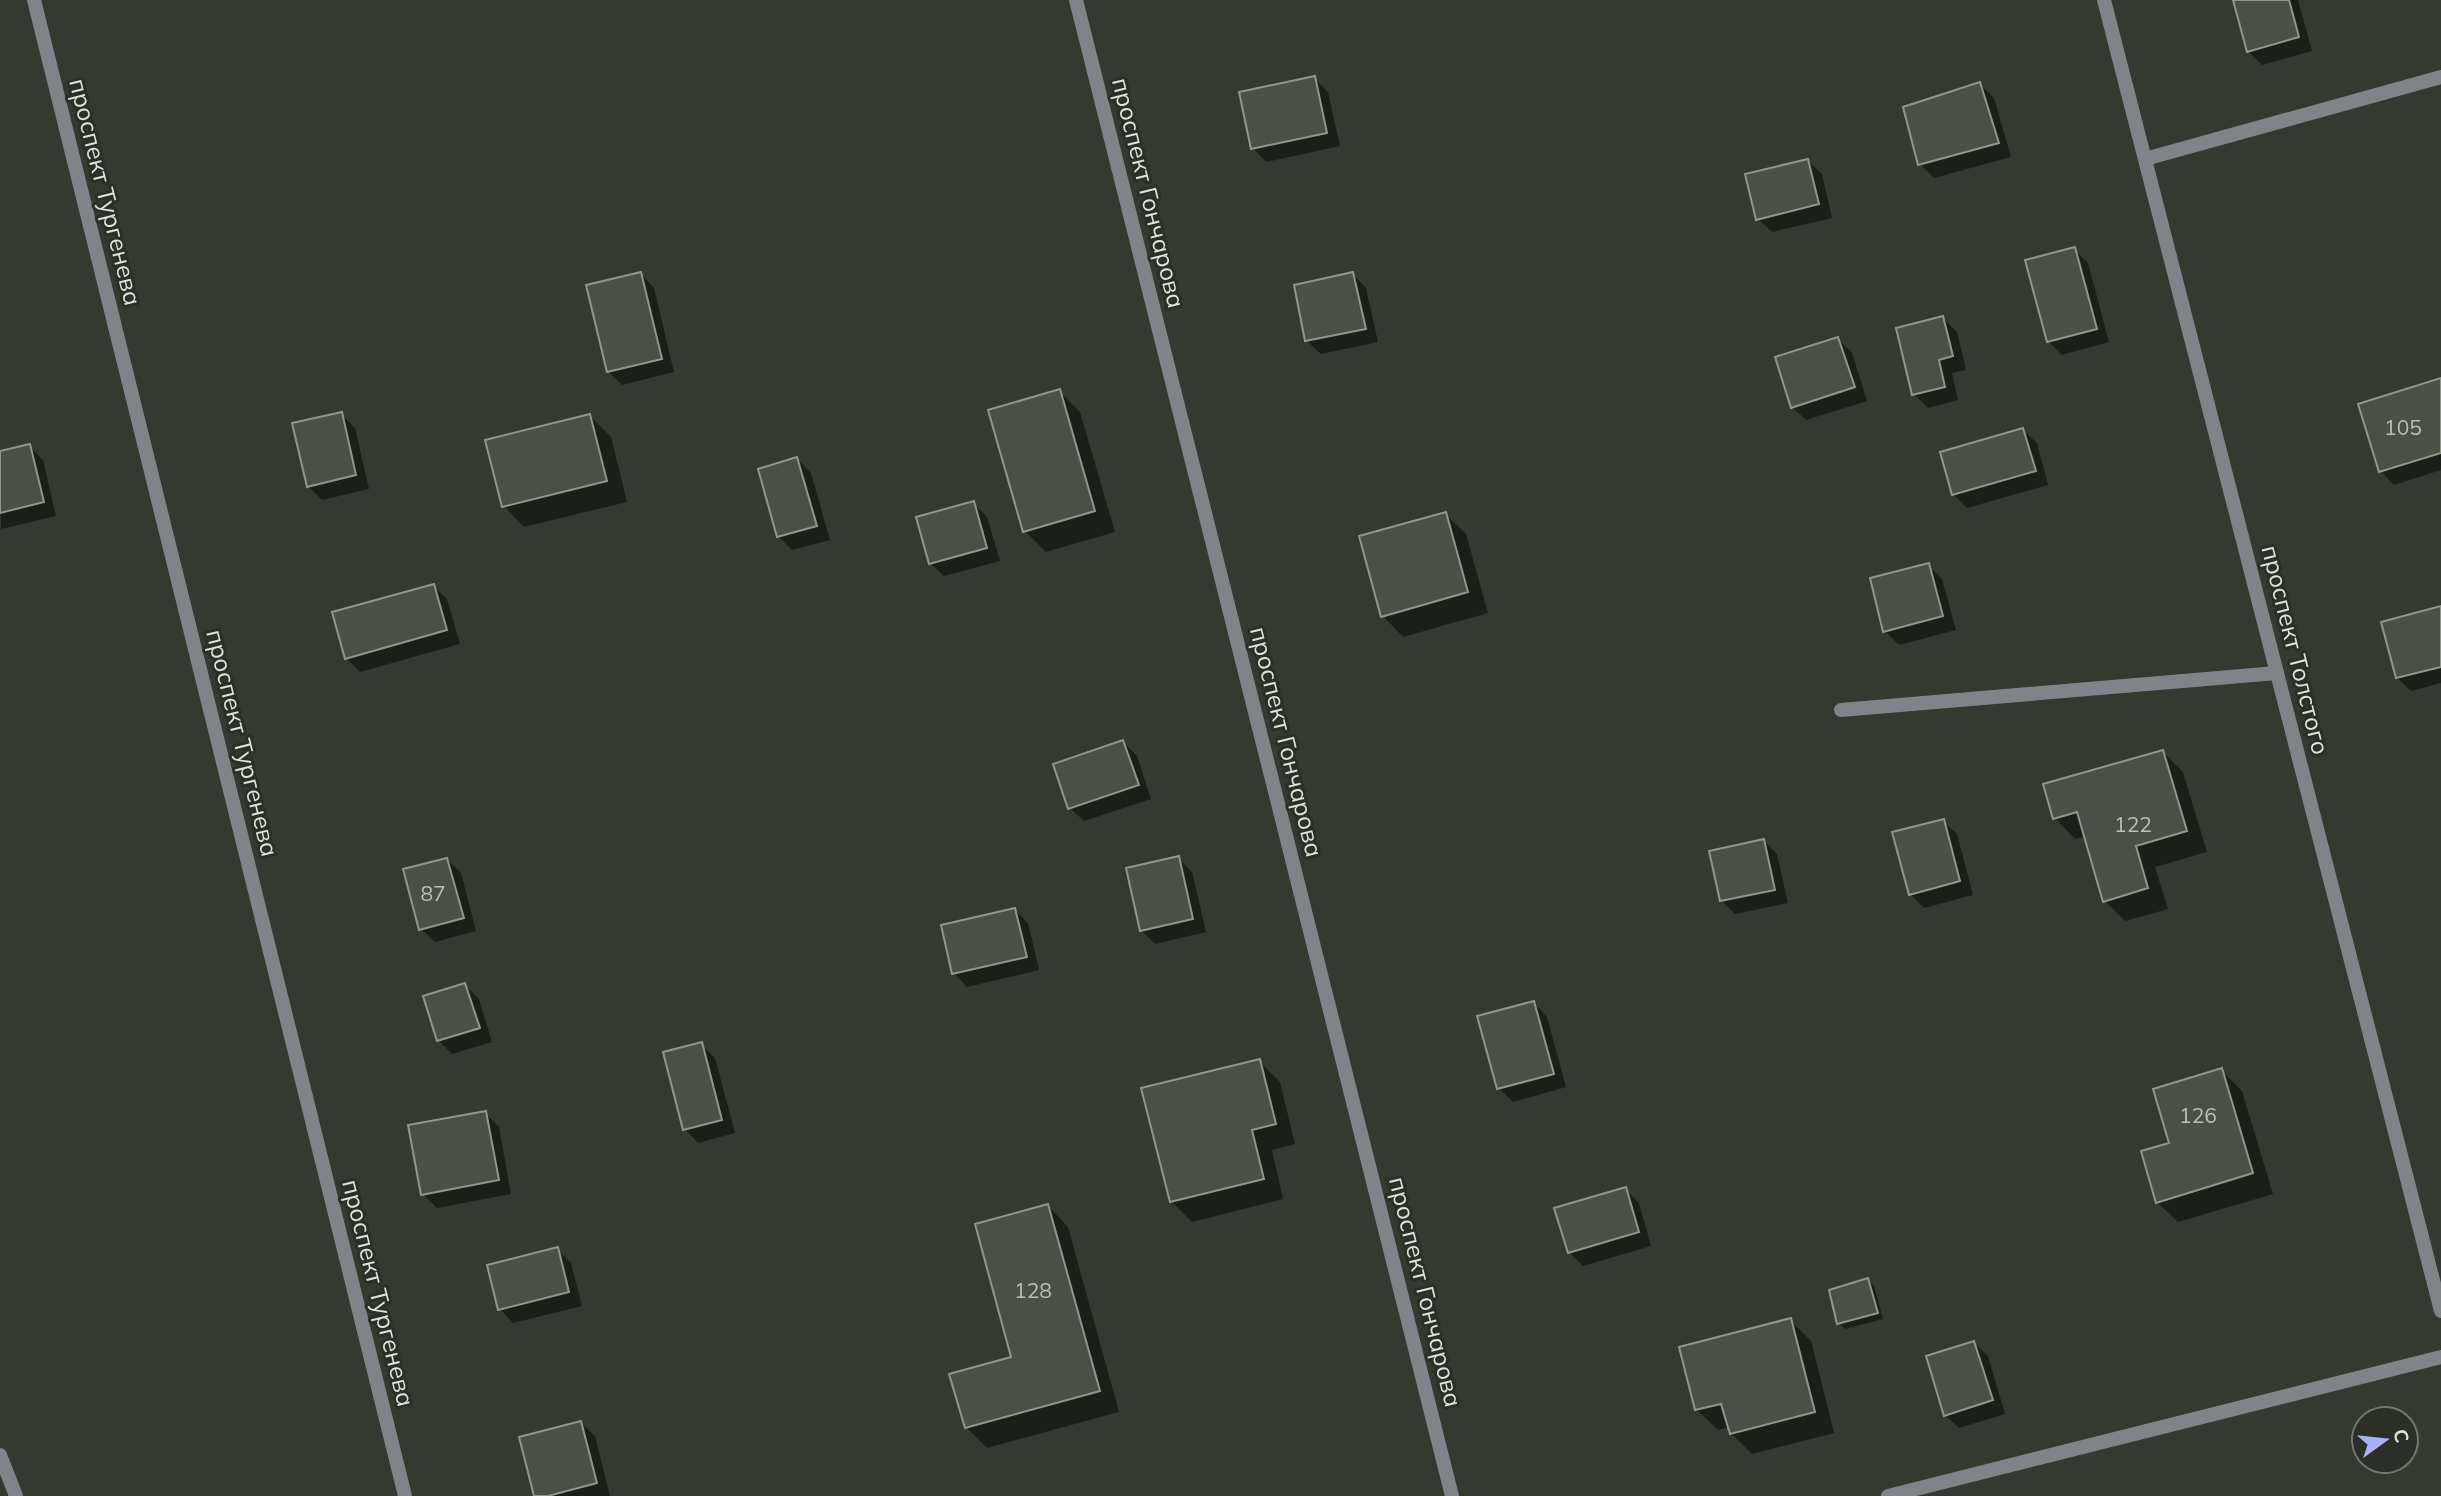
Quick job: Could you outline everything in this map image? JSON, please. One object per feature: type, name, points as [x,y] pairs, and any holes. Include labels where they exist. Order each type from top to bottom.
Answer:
[{"type":"street","name":"проспект Тургенева","points":[[34,0],[405,1496]]},
{"type":"street","name":"проспект Гончарова","points":[[1076,0],[1452,1496]]},
{"type":"street","name":"проспект Толстого","points":[[2104,0],[2441,1311]]},
{"type":"street","points":[[2145,159],[2441,77]]},
{"type":"street","points":[[1841,710],[2277,673]]},
{"type":"street","points":[[1888,1496],[2441,1357]]},
{"type":"street","points":[[0,1455],[16,1496]]},
{"type":"building","points":[[2233,0],[2289,0],[2299,37],[2247,52]]},
{"type":"building","points":[[1315,76],[1327,133],[1251,149],[1239,92]]},
{"type":"building","points":[[1980,82],[1999,143],[1918,165],[1903,107]]},
{"type":"building","points":[[1808,159],[1819,204],[1756,220],[1745,174]]},
{"type":"building","points":[[2075,247],[2097,329],[2047,342],[2025,260]]},
{"type":"building","points":[[641,272],[662,359],[607,372],[586,285]]},
{"type":"building","points":[[1353,272],[1366,329],[1305,341],[1294,285]]},
{"type":"building","points":[[1943,316],[1953,356],[1939,360],[1945,387],[1912,395],[1896,328]]},
{"type":"building","points":[[1838,337],[1855,387],[1791,408],[1775,357]]},
{"type":"building","points":[[2441,378],[2441,453],[2379,472],[2358,404]]},
{"type":"building","points":[[1060,389],[1095,511],[1023,532],[988,410]]},
{"type":"building","points":[[342,412],[356,475],[307,487],[292,423]]},
{"type":"building","points":[[590,414],[607,481],[502,507],[485,440]]},
{"type":"building","points":[[2023,428],[2036,471],[1952,495],[1940,452]]},
{"type":"building","points":[[30,444],[44,502],[0,513],[0,451]]},
{"type":"building","points":[[797,457],[817,526],[777,537],[758,469]]},
{"type":"building","points":[[974,501],[987,548],[929,564],[916,517]]},
{"type":"building","points":[[1446,512],[1468,592],[1381,617],[1359,536]]},
{"type":"building","points":[[1929,563],[1943,616],[1883,632],[1870,578]]},
{"type":"building","points":[[434,584],[447,630],[345,659],[332,612]]},
{"type":"building","points":[[2441,606],[2441,667],[2396,678],[2381,622]]},
{"type":"building","points":[[1123,740],[1139,785],[1068,809],[1053,764]]},
{"type":"building","points":[[2163,750],[2187,831],[2136,846],[2148,888],[2103,902],[2077,812],[2053,819],[2043,784]]},
{"type":"building","points":[[1944,819],[1960,881],[1909,895],[1892,832]]},
{"type":"building","points":[[1764,839],[1775,890],[1720,901],[1709,851]]},
{"type":"building","points":[[1179,856],[1193,919],[1140,931],[1126,868]]},
{"type":"building","points":[[447,858],[464,918],[419,930],[403,869]]},
{"type":"building","points":[[1015,908],[1027,957],[952,974],[941,925]]},
{"type":"building","points":[[465,983],[480,1028],[437,1041],[423,996]]},
{"type":"building","points":[[1534,1001],[1554,1074],[1497,1089],[1477,1016]]},
{"type":"building","points":[[702,1042],[722,1120],[683,1130],[663,1052]]},
{"type":"building","points":[[1260,1059],[1276,1124],[1252,1130],[1264,1179],[1170,1202],[1141,1088]]},
{"type":"building","points":[[2222,1068],[2253,1173],[2156,1203],[2141,1151],[2169,1143],[2153,1089]]},
{"type":"building","points":[[486,1111],[499,1180],[421,1195],[408,1125]]},
{"type":"building","points":[[1626,1187],[1639,1232],[1568,1253],[1554,1208]]},
{"type":"building","points":[[1048,1204],[1100,1391],[965,1428],[949,1374],[1011,1357],[975,1224]]},
{"type":"building","points":[[558,1247],[569,1292],[498,1310],[487,1265]]},
{"type":"building","points":[[1868,1278],[1878,1313],[1837,1324],[1829,1290]]},
{"type":"building","points":[[1791,1318],[1815,1412],[1730,1434],[1721,1404],[1695,1410],[1679,1347]]},
{"type":"building","points":[[1974,1341],[1993,1400],[1944,1416],[1926,1356]]},
{"type":"building","points":[[581,1421],[597,1483],[548,1496],[534,1496],[519,1437]]}]
